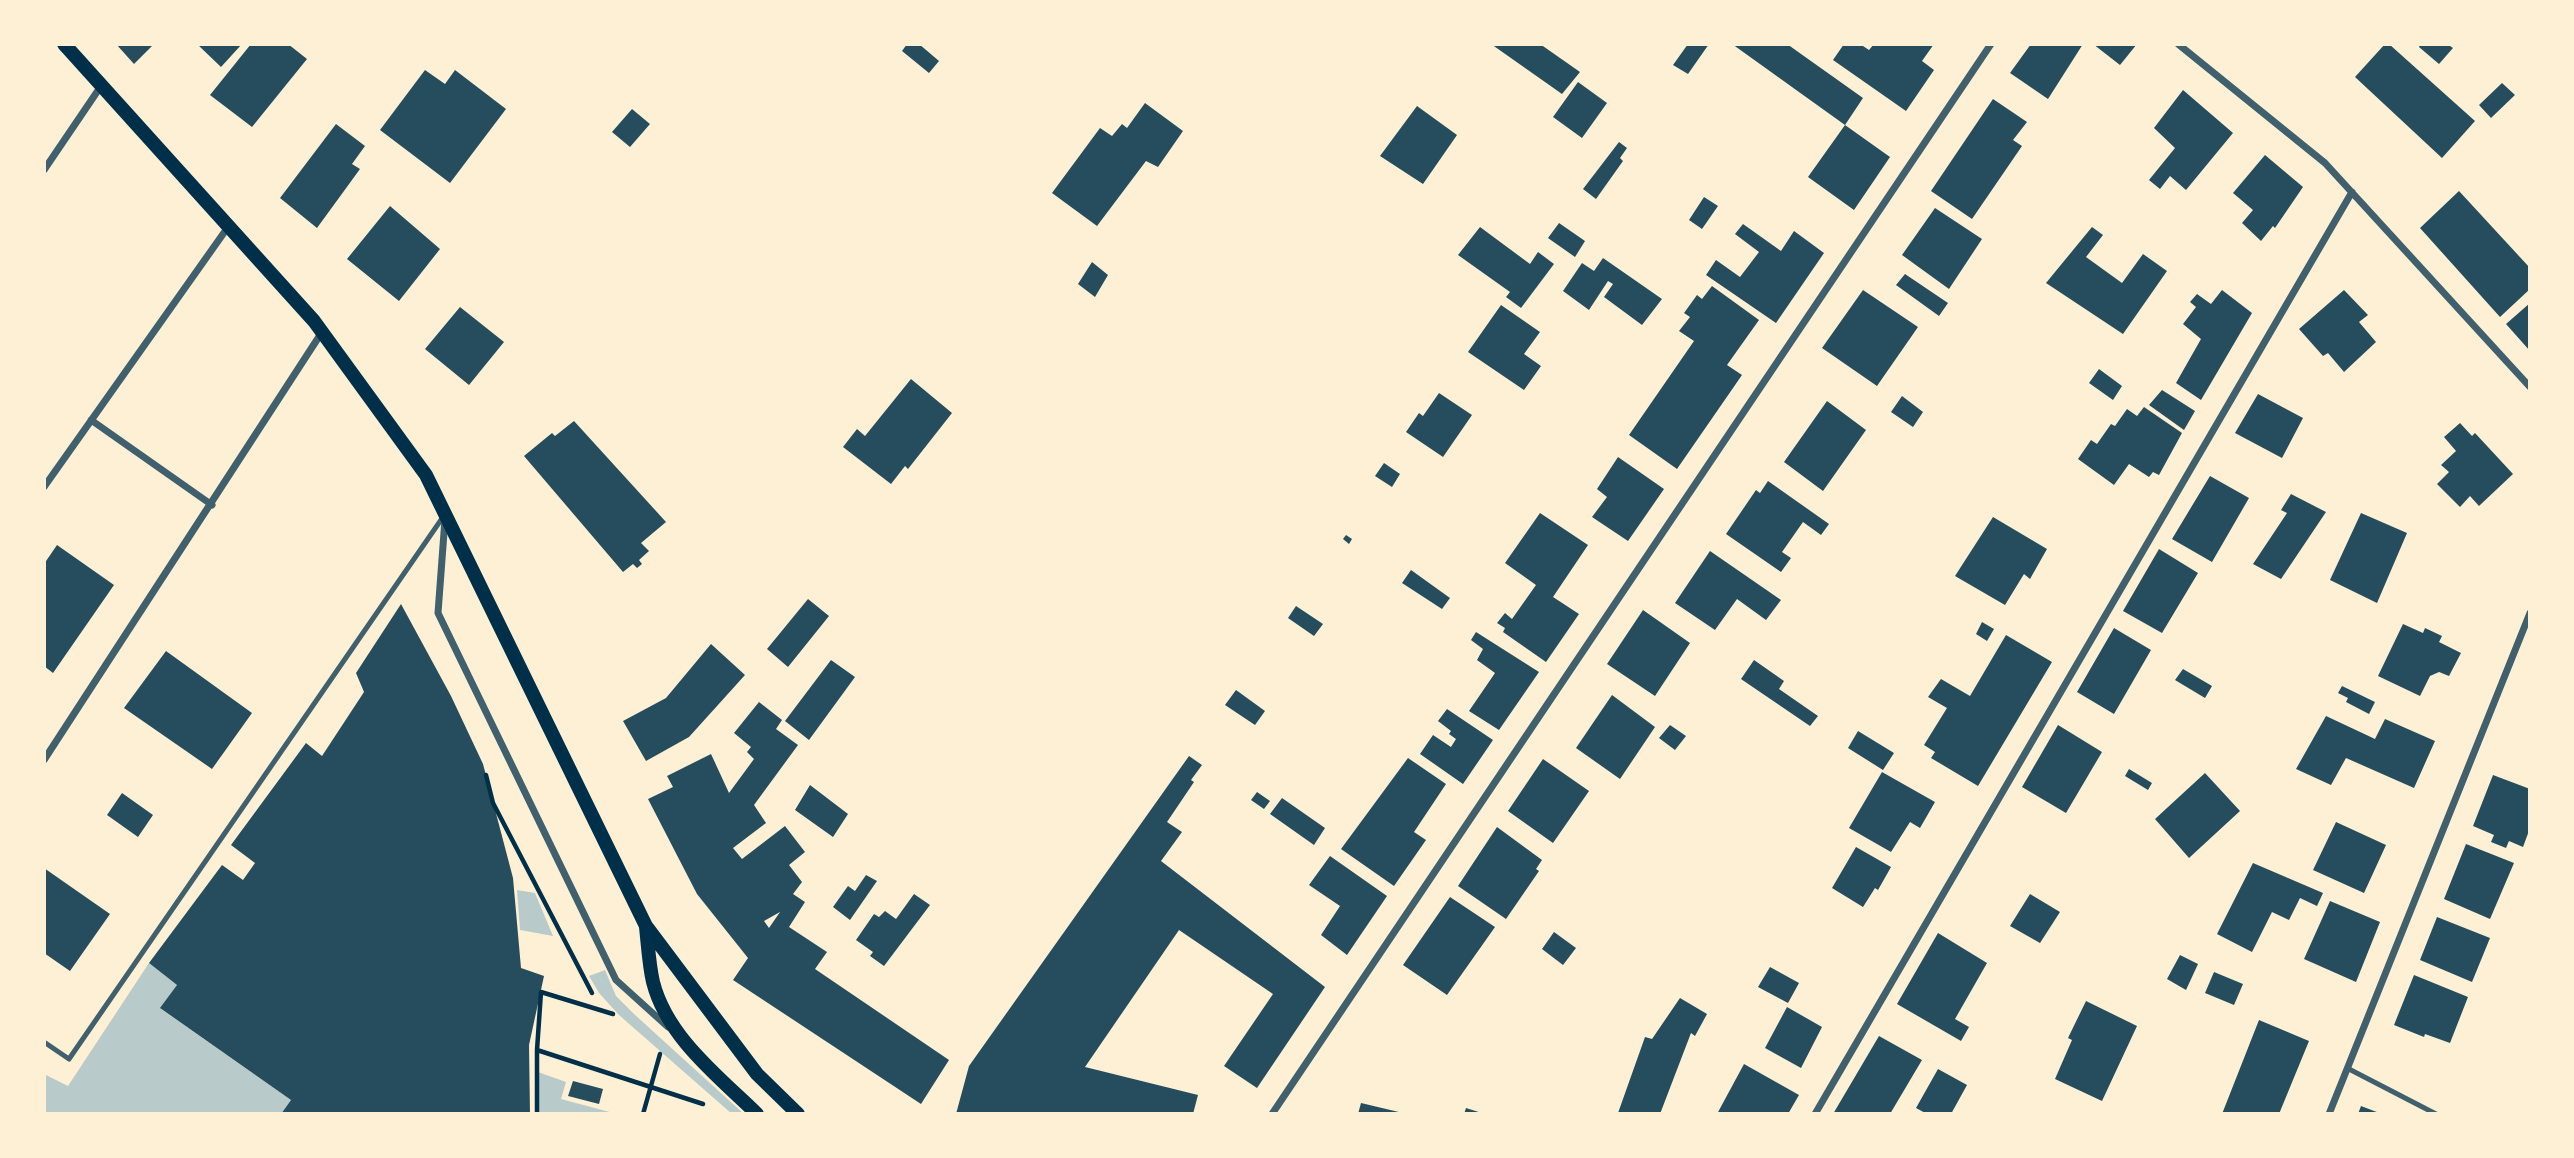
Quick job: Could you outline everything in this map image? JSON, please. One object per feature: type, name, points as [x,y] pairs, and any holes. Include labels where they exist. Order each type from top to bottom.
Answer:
[{"type":"main road","points":[[64,44],[323,332],[426,475],[646,926],[757,1074],[798,1114]]},
{"type":"main road","points":[[646,926],[653,982],[666,1017],[690,1047],[757,1114]]},
{"type":"street","points":[[1272,1114],[1991,44]]},
{"type":"street","points":[[2178,44],[2325,163],[2530,387]]},
{"type":"street","points":[[44,170],[102,86]]},
{"type":"street","points":[[1815,1114],[2352,192]]},
{"type":"street","points":[[44,487],[229,226]]},
{"type":"street","points":[[44,760],[323,332]]},
{"type":"street","points":[[91,419],[212,505]]},
{"type":"street","points":[[445,514],[438,613],[616,980],[690,1047]]},
{"type":"street","points":[[2329,1114],[2530,613]]},
{"type":"lane","points":[[44,1042],[69,1059],[445,514]]},
{"type":"lane","points":[[2347,1068],[2436,1114]]},
{"type":"path","points":[[537,1114],[541,992],[617,1016]]},
{"type":"path","points":[[537,1050],[713,1107]]},
{"type":"path","points":[[643,1114],[660,1053]]},
{"type":"shaded area","points":[[517,890],[535,893],[553,936],[520,930]]},
{"type":"shaded area","points":[[149,963],[177,985],[161,1009],[291,1100],[281,1114],[44,1114],[44,1074],[68,1086]]},
{"type":"shaded area","points":[[605,970],[616,996],[744,1114],[732,1114],[619,1015],[599,993],[589,976]]},
{"type":"shaded area","points":[[538,1072],[566,1082],[561,1099],[617,1114],[539,1112]]},
{"type":"building","points":[[116,44],[154,44],[134,64]]},
{"type":"building","points":[[197,44],[242,44],[221,67]]},
{"type":"building","points":[[251,44],[288,44],[307,59],[252,127],[210,95]]},
{"type":"building","points":[[907,44],[919,44],[939,61],[929,73],[902,51]]},
{"type":"building","points":[[1491,44],[1540,44],[1580,72],[1562,94]]},
{"type":"building","points":[[1688,44],[1709,44],[1688,74],[1673,65]]},
{"type":"building","points":[[1732,44],[1787,44],[1863,98],[1845,125]]},
{"type":"building","points":[[1844,44],[1860,44],[1869,50],[1874,44],[1934,44],[1922,61],[1934,70],[1906,111],[1833,60]]},
{"type":"building","points":[[2031,44],[2083,44],[2048,99],[2010,73]]},
{"type":"building","points":[[2093,44],[2137,44],[2120,65]]},
{"type":"building","points":[[2385,44],[2389,44],[2475,121],[2442,158],[2355,77]]},
{"type":"building","points":[[2420,44],[2447,44],[2453,48],[2439,64],[2419,47]]},
{"type":"building","points":[[425,70],[445,84],[455,70],[506,109],[450,183],[380,130]]},
{"type":"building","points":[[1578,82],[1607,103],[1582,138],[1553,117]]},
{"type":"building","points":[[2502,83],[2515,95],[2491,118],[2479,105]]},
{"type":"building","points":[[2183,90],[2233,133],[2186,190],[2170,176],[2160,189],[2149,180],[2175,148],[2154,128]]},
{"type":"building","points":[[1993,99],[2027,122],[2013,140],[2022,146],[1972,219],[1931,191]]},
{"type":"building","points":[[1145,103],[1183,131],[1158,167],[1146,161],[1097,226],[1052,193],[1100,128],[1112,136],[1122,124],[1127,128]]},
{"type":"building","points":[[1417,106],[1457,135],[1423,184],[1380,156]]},
{"type":"building","points":[[632,109],[650,124],[630,147],[612,132]]},
{"type":"building","points":[[336,124],[365,146],[352,164],[360,169],[317,228],[280,198]]},
{"type":"building","points":[[1845,125],[1890,157],[1854,210],[1808,177]]},
{"type":"building","points":[[1619,142],[1627,148],[1620,158],[1623,161],[1596,199],[1583,189]]},
{"type":"building","points":[[2265,155],[2303,187],[2275,228],[2273,226],[2261,241],[2242,223],[2253,210],[2233,193]]},
{"type":"building","points":[[2459,191],[2530,268],[2530,289],[2500,317],[2420,228]]},
{"type":"building","points":[[1704,197],[1718,206],[1702,229],[1689,220]]},
{"type":"building","points":[[390,206],[440,249],[399,301],[347,259]]},
{"type":"building","points":[[1935,208],[1982,239],[1949,289],[1902,255]]},
{"type":"building","points":[[1559,223],[1585,241],[1575,257],[1548,238]]},
{"type":"building","points":[[1743,224],[1781,251],[1794,231],[1824,253],[1776,323],[1706,275],[1716,260],[1740,277],[1759,252],[1735,234]]},
{"type":"building","points":[[1480,227],[1530,264],[1538,252],[1554,264],[1521,308],[1506,297],[1510,292],[1458,255]]},
{"type":"building","points":[[2092,227],[2103,235],[2086,257],[2122,283],[2143,254],[2167,271],[2123,334],[2046,283]]},
{"type":"building","points":[[1603,258],[1662,299],[1642,325],[1604,297],[1613,284],[1608,281],[1589,310],[1563,291],[1582,263],[1594,271]]},
{"type":"building","points":[[1092,262],[1108,275],[1095,297],[1078,284]]},
{"type":"building","points":[[1905,274],[1948,303],[1939,316],[1896,285]]},
{"type":"building","points":[[1712,286],[1759,320],[1727,365],[1742,375],[1677,469],[1629,435],[1694,341],[1679,331],[1690,317],[1684,313],[1697,295],[1702,299]]},
{"type":"building","points":[[1863,290],[1918,327],[1877,386],[1822,348]]},
{"type":"building","points":[[2222,290],[2252,313],[2201,400],[2176,383],[2201,339],[2183,324],[2196,307],[2190,302],[2197,294],[2211,304]]},
{"type":"building","points":[[2344,290],[2368,315],[2359,322],[2376,342],[2344,372],[2328,353],[2323,356],[2299,329]]},
{"type":"building","points":[[2530,303],[2530,351],[2506,324]]},
{"type":"building","points":[[1501,305],[1540,332],[1524,354],[1541,366],[1524,390],[1468,352]]},
{"type":"building","points":[[460,307],[504,342],[469,385],[425,349]]},
{"type":"building","points":[[2099,369],[2122,386],[2113,400],[2089,383]]},
{"type":"building","points":[[911,379],[952,413],[908,469],[905,466],[891,484],[843,447],[857,429],[865,436]]},
{"type":"building","points":[[2162,390],[2195,411],[2184,430],[2149,405]]},
{"type":"building","points":[[1439,393],[1472,415],[1443,457],[1406,432],[1419,413],[1423,416]]},
{"type":"building","points":[[2258,394],[2303,418],[2282,458],[2235,433]]},
{"type":"building","points":[[1902,396],[1923,412],[1913,427],[1891,412]]},
{"type":"building","points":[[1827,401],[1866,430],[1823,491],[1784,462]]},
{"type":"building","points":[[2144,407],[2182,433],[2159,475],[2153,472],[2149,477],[2129,464],[2114,485],[2078,459],[2091,440],[2097,444],[2111,424],[2115,426],[2127,409],[2137,416]]},
{"type":"building","points":[[574,421],[666,522],[641,543],[649,551],[639,560],[642,564],[637,568],[633,564],[623,572],[524,456],[552,433],[555,436]]},
{"type":"building","points":[[2460,423],[2472,436],[2475,433],[2513,474],[2479,506],[2470,496],[2460,507],[2437,484],[2449,472],[2441,465],[2456,451],[2444,437]]},
{"type":"building","points":[[1618,457],[1664,489],[1628,541],[1592,517],[1607,497],[1597,489]]},
{"type":"building","points":[[1384,463],[1400,474],[1392,487],[1375,476]]},
{"type":"building","points":[[2210,476],[2249,498],[2212,562],[2172,539]]},
{"type":"building","points":[[1768,481],[1829,524],[1821,535],[1803,522],[1782,552],[1791,558],[1781,572],[1726,534],[1756,490],[1760,493]]},
{"type":"building","points":[[2291,494],[2326,512],[2281,579],[2253,564],[2287,513],[2281,510]]},
{"type":"building","points":[[1540,513],[1588,545],[1553,597],[1579,614],[1546,662],[1503,632],[1505,628],[1497,623],[1505,613],[1512,619],[1536,585],[1505,563]]},
{"type":"building","points":[[2361,513],[2407,533],[2377,603],[2330,580]]},
{"type":"building","points":[[1993,517],[2047,549],[2030,579],[2024,574],[2005,605],[1955,576]]},
{"type":"building","points":[[1346,535],[1352,539],[1349,544],[1343,539]]},
{"type":"building","points":[[57,545],[114,585],[53,673],[44,666],[44,564]]},
{"type":"building","points":[[2159,549],[2198,573],[2162,633],[2123,611]]},
{"type":"building","points":[[1710,551],[1781,600],[1766,620],[1737,599],[1715,630],[1675,603]]},
{"type":"building","points":[[1411,570],[1450,598],[1442,609],[1402,583]]},
{"type":"building","points":[[808,599],[829,616],[788,667],[767,649]]},
{"type":"building","points":[[401,604],[451,696],[483,764],[513,878],[521,968],[544,976],[529,1045],[530,1114],[281,1114],[291,1100],[160,1008],[177,985],[149,963],[222,865],[243,880],[255,863],[231,845],[306,743],[322,756],[364,692],[356,673]]},
{"type":"building","points":[[1296,606],[1323,624],[1314,636],[1288,618]]},
{"type":"building","points":[[1643,610],[1690,643],[1655,696],[1607,664]]},
{"type":"building","points":[[1982,622],[1994,629],[1987,641],[1976,634]]},
{"type":"building","points":[[2403,624],[2423,633],[2425,628],[2442,636],[2439,642],[2461,653],[2449,676],[2439,672],[2430,676],[2420,696],[2378,676]]},
{"type":"building","points":[[2114,628],[2151,650],[2114,714],[2077,692]]},
{"type":"building","points":[[1476,632],[1539,672],[1499,730],[1469,711],[1495,673],[1477,660],[1483,649],[1471,640]]},
{"type":"building","points":[[2006,635],[2052,662],[1978,786],[1931,758],[1935,752],[1924,745],[1947,708],[1928,697],[1941,679],[1970,696]]},
{"type":"building","points":[[711,644],[745,675],[689,737],[646,761],[623,721],[666,698]]},
{"type":"building","points":[[166,651],[252,713],[212,769],[124,708]]},
{"type":"building","points":[[831,660],[855,677],[809,740],[785,721]]},
{"type":"building","points":[[1754,660],[1784,681],[1779,689],[1818,716],[1810,726],[1741,679]]},
{"type":"building","points":[[2183,669],[2212,686],[2205,698],[2175,680]]},
{"type":"building","points":[[2342,686],[2375,702],[2369,714],[2346,702],[2348,698],[2338,693]]},
{"type":"building","points":[[1236,690],[1265,711],[1255,725],[1225,705]]},
{"type":"building","points":[[1612,695],[1655,727],[1620,779],[1576,748]]},
{"type":"building","points":[[759,702],[782,720],[776,729],[798,745],[754,805],[766,823],[733,848],[742,859],[785,826],[805,852],[789,865],[802,882],[793,894],[805,902],[789,927],[827,952],[815,969],[949,1060],[921,1104],[733,980],[748,958],[697,894],[648,799],[673,787],[667,776],[711,754],[729,793],[754,759],[747,752],[751,747],[734,733]],"holes":[[[780,912],[769,928],[764,921]]]},
{"type":"building","points":[[1447,709],[1493,740],[1463,784],[1420,754],[1433,735],[1451,747],[1456,739],[1449,734],[1451,731],[1438,721]]},
{"type":"building","points":[[2326,716],[2375,739],[2385,719],[2435,741],[2414,788],[2346,758],[2331,785],[2296,769]]},
{"type":"building","points":[[1670,725],[1686,736],[1675,750],[1659,738]]},
{"type":"building","points":[[2058,725],[2102,752],[2066,813],[2022,787]]},
{"type":"building","points":[[1858,731],[1894,753],[1883,770],[1848,748]]},
{"type":"building","points":[[1189,756],[1202,765],[1167,822],[1182,832],[1161,861],[1325,987],[1257,1088],[1224,1066],[1273,994],[1179,930],[1085,1067],[1198,1095],[1193,1114],[956,1114],[969,1066]]},
{"type":"building","points":[[1408,758],[1446,784],[1414,832],[1426,840],[1394,886],[1341,849]]},
{"type":"building","points":[[1543,759],[1589,791],[1553,843],[1508,811]]},
{"type":"building","points":[[2129,769],[2152,783],[2148,790],[2125,776]]},
{"type":"building","points":[[1882,772],[1935,802],[1920,828],[1910,822],[1891,852],[1849,828]]},
{"type":"building","points":[[2205,773],[2240,811],[2189,858],[2155,819]]},
{"type":"building","points":[[2493,775],[2530,789],[2530,828],[2523,847],[2509,841],[2506,848],[2491,842],[2494,835],[2473,826]]},
{"type":"building","points":[[810,785],[848,814],[833,837],[795,810]]},
{"type":"building","points":[[1257,792],[1270,801],[1264,809],[1251,800]]},
{"type":"building","points":[[122,793],[153,815],[138,837],[107,815]]},
{"type":"building","points":[[1282,798],[1325,828],[1314,845],[1270,814]]},
{"type":"building","points":[[2336,822],[2386,845],[2364,893],[2313,870]]},
{"type":"building","points":[[1497,827],[1542,860],[1536,869],[1539,871],[1506,919],[1458,886]]},
{"type":"building","points":[[2466,844],[2514,863],[2490,919],[2444,899]]},
{"type":"building","points":[[1856,847],[1891,867],[1878,890],[1875,888],[1863,907],[1832,888]]},
{"type":"building","points":[[1330,856],[1387,896],[1347,955],[1321,935],[1340,906],[1309,885]]},
{"type":"building","points":[[2253,863],[2323,893],[2317,906],[2300,898],[2289,920],[2272,912],[2252,952],[2217,934]]},
{"type":"building","points":[[44,868],[110,914],[70,971],[44,953]]},
{"type":"building","points":[[866,875],[877,881],[850,920],[833,907],[848,886],[855,891]]},
{"type":"building","points":[[914,894],[930,905],[884,966],[870,956],[873,952],[856,940],[874,914],[879,917],[885,911],[896,919]]},
{"type":"building","points":[[2030,894],[2060,912],[2040,943],[2010,926]]},
{"type":"building","points":[[1450,897],[1495,927],[1447,995],[1403,965]]},
{"type":"building","points":[[2330,901],[2380,922],[2356,982],[2304,959]]},
{"type":"building","points":[[2437,917],[2490,938],[2472,982],[2420,960]]},
{"type":"building","points":[[1554,932],[1576,948],[1563,965],[1542,949]]},
{"type":"building","points":[[1938,933],[1987,963],[1955,1019],[1969,1027],[1961,1041],[1897,1004]]},
{"type":"building","points":[[2180,955],[2198,964],[2186,990],[2167,979]]},
{"type":"building","points":[[1770,967],[1799,983],[1788,1003],[1758,987]]},
{"type":"building","points":[[2214,972],[2243,984],[2234,1005],[2205,993]]},
{"type":"building","points":[[2414,975],[2468,997],[2450,1043],[2425,1034],[2424,1037],[2394,1025]]},
{"type":"building","points":[[1680,998],[1707,1014],[1695,1036],[1691,1033],[1660,1114],[1618,1113],[1645,1037],[1652,1039]]},
{"type":"building","points":[[2086,1001],[2137,1026],[2102,1101],[2055,1079],[2072,1040],[2068,1038]]},
{"type":"building","points":[[1787,1007],[1822,1027],[1801,1068],[1765,1048]]},
{"type":"building","points":[[2259,1020],[2309,1041],[2279,1114],[2222,1114]]},
{"type":"building","points":[[1879,1036],[1922,1060],[1890,1114],[1833,1114]]},
{"type":"building","points":[[1744,1064],[1799,1095],[1788,1114],[1717,1114]]},
{"type":"building","points":[[1938,1069],[1967,1085],[1951,1114],[1927,1114],[1916,1108]]},
{"type":"building","points":[[573,1081],[603,1089],[599,1104],[568,1096]]},
{"type":"building","points":[[1361,1103],[1403,1113],[1403,1114],[1358,1114]]},
{"type":"building","points":[[2361,1106],[2382,1114],[2358,1114]]},
{"type":"building","points":[[1466,1108],[1485,1114],[1464,1114]]}]
